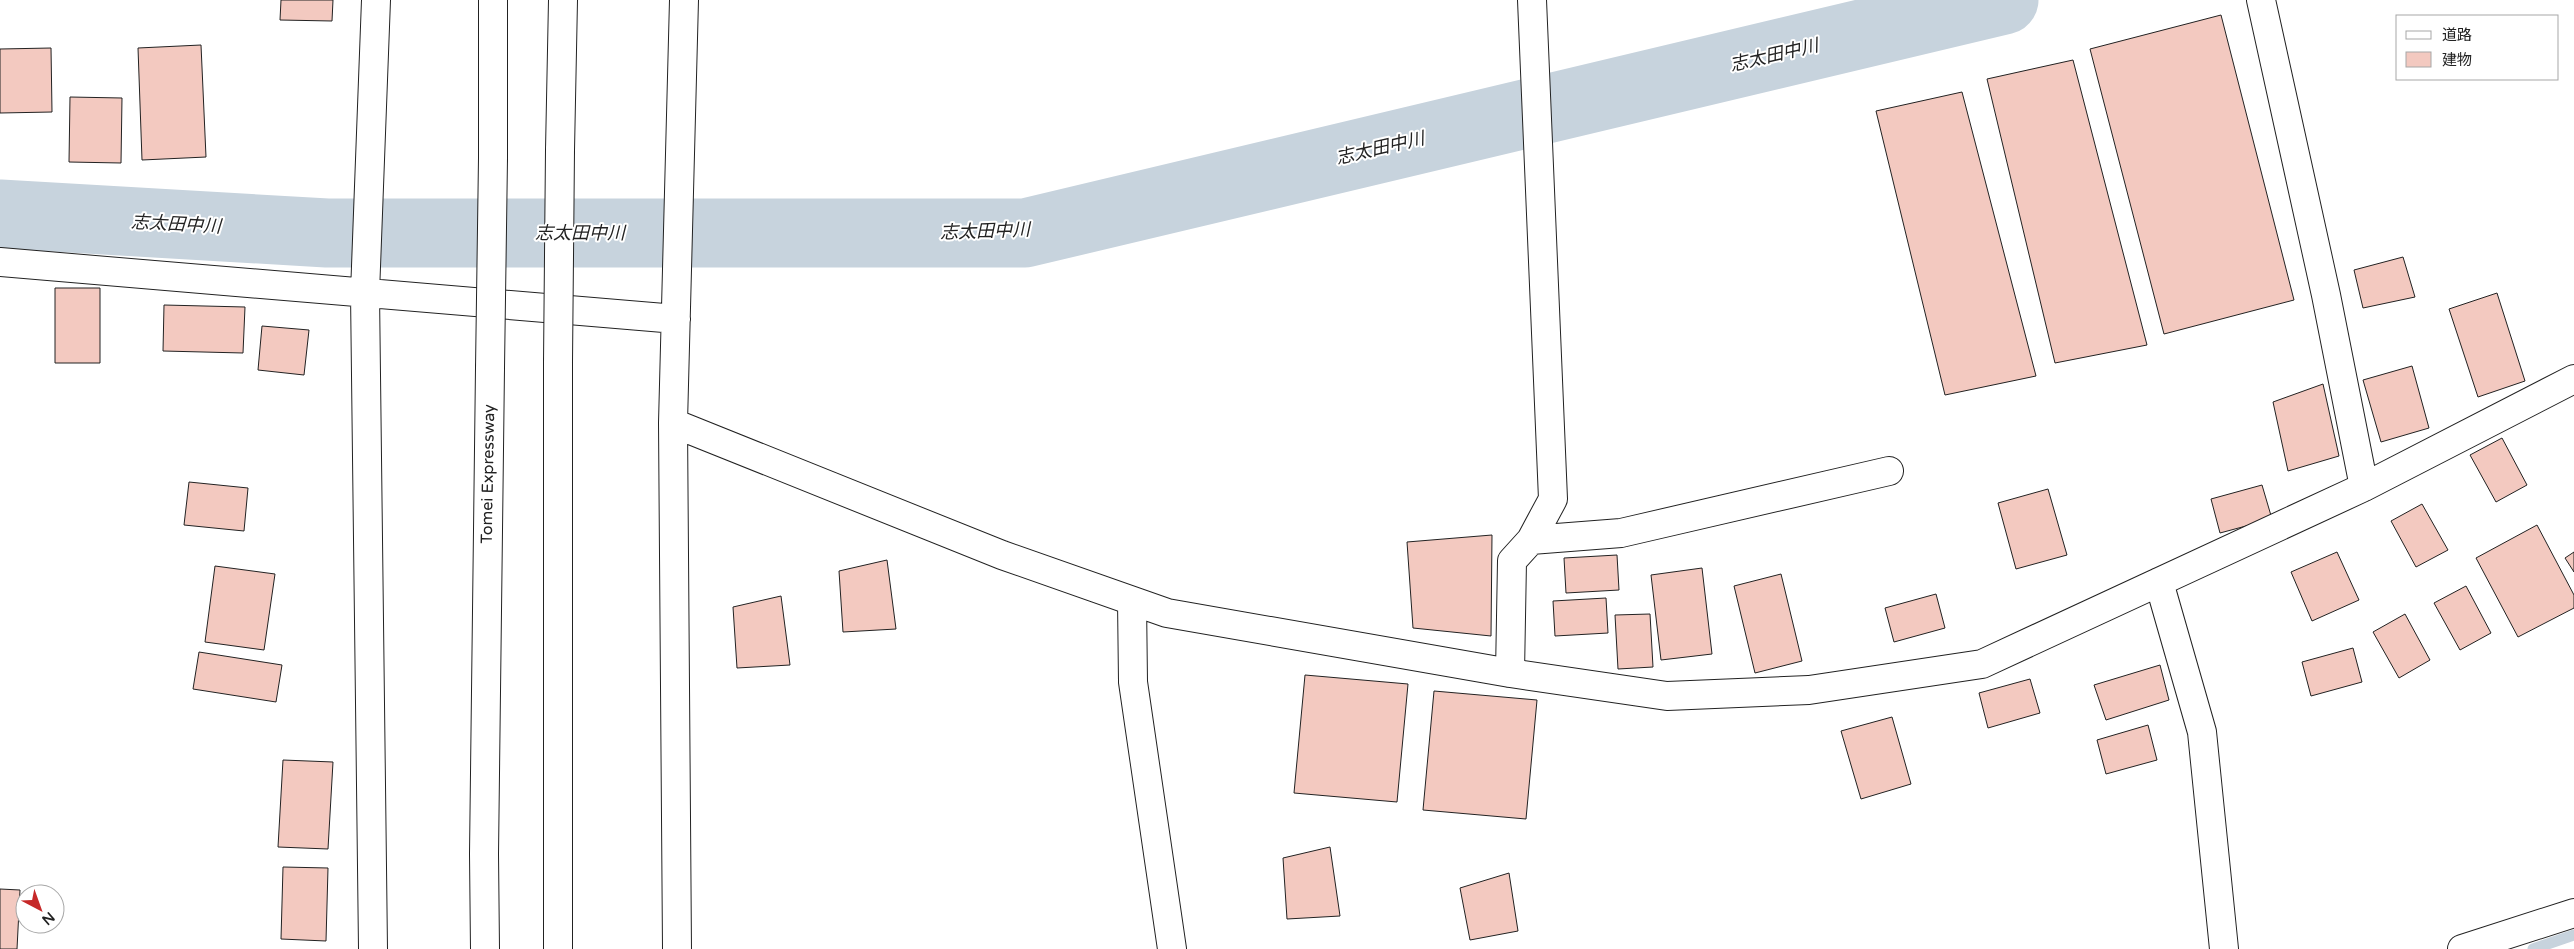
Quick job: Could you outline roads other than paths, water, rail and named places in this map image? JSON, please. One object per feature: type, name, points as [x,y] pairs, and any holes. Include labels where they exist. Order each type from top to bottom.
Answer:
[{"type":"main road","points":[[373,949],[365,293],[376,0]]},
{"type":"main road","name":"Tomei Expressway","points":[[485,949],[484,854],[493,158],[493,0]]},
{"type":"main road","points":[[558,949],[558,362],[563,0]]},
{"type":"main road","points":[[677,949],[673,423],[684,0]]},
{"type":"main road","points":[[1510,673],[1512,560],[1532,540],[1553,500],[1532,0]]},
{"type":"main road","points":[[2261,0],[2326,295],[2364,487]]},
{"type":"main road","points":[[0,262],[676,319]]},
{"type":"main road","points":[[673,423],[1002,555],[1167,613],[1510,673],[1667,696],[1810,690],[1982,664],[2364,487],[2574,379]]},
{"type":"main road","points":[[1532,540],[1621,533],[1889,471]]},
{"type":"main road","points":[[2159,582],[2202,732],[2224,949]]},
{"type":"main road","points":[[1132,601],[1133,682],[1172,949]]},
{"type":"main road","points":[[2462,949],[2574,913]]},
{"type":"waterway","name":"志太田中川","points":[[0,214],[327,233],[1025,233],[2004,0]]},
{"type":"waterway","points":[[2533,949],[2574,935]]}]
